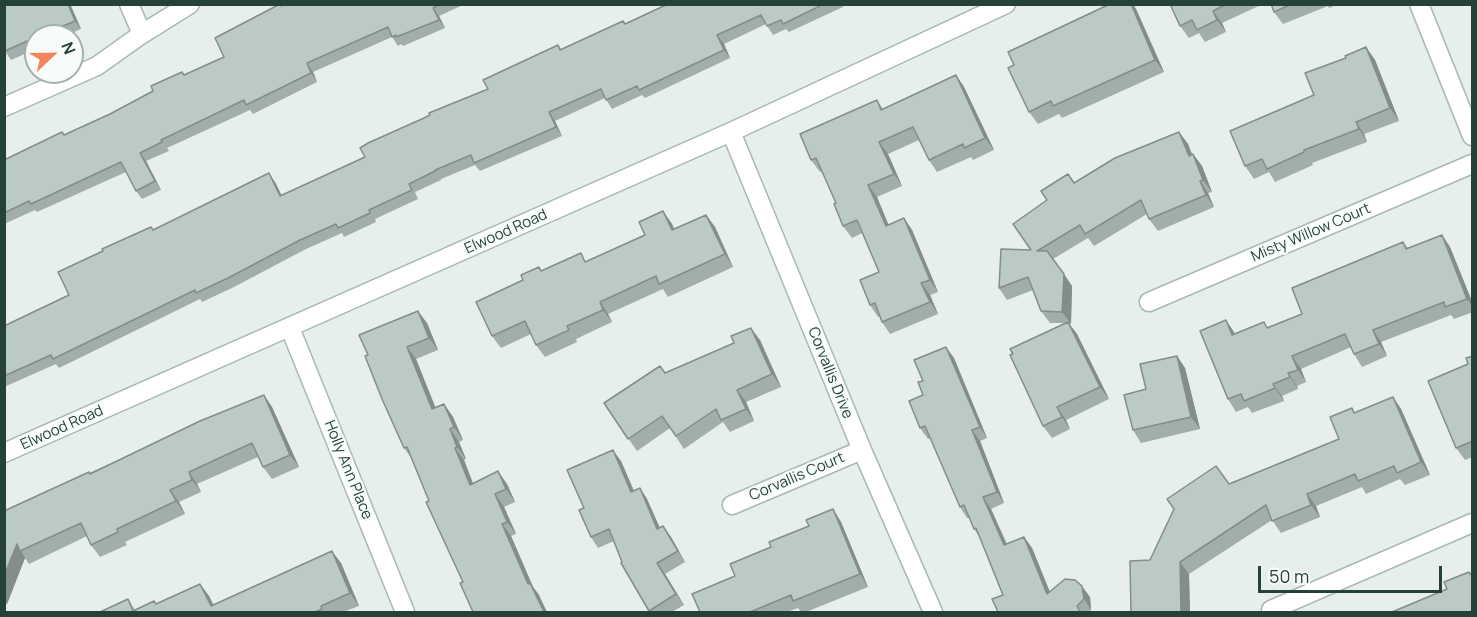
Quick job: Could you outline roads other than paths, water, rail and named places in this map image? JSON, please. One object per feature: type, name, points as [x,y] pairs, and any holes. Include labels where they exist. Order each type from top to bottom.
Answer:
[{"type":"street","points":[[129,4],[142,34]]},
{"type":"street","points":[[4,107],[97,66],[190,4]]},
{"type":"street","name":"Elwood Road","points":[[4,453],[731,132],[1006,4]]},
{"type":"street","points":[[1419,4],[1473,136]]},
{"type":"street","name":"Corvallis Drive","points":[[731,132],[862,450],[933,612]]},
{"type":"street","name":"Misty Willow Court","points":[[1149,302],[1473,164]]},
{"type":"street","name":"Holly Ann Place","points":[[290,328],[405,612]]},
{"type":"street","name":"Corvallis Court","points":[[732,505],[862,450]]},
{"type":"street","points":[[1271,610],[1473,523]]}]
